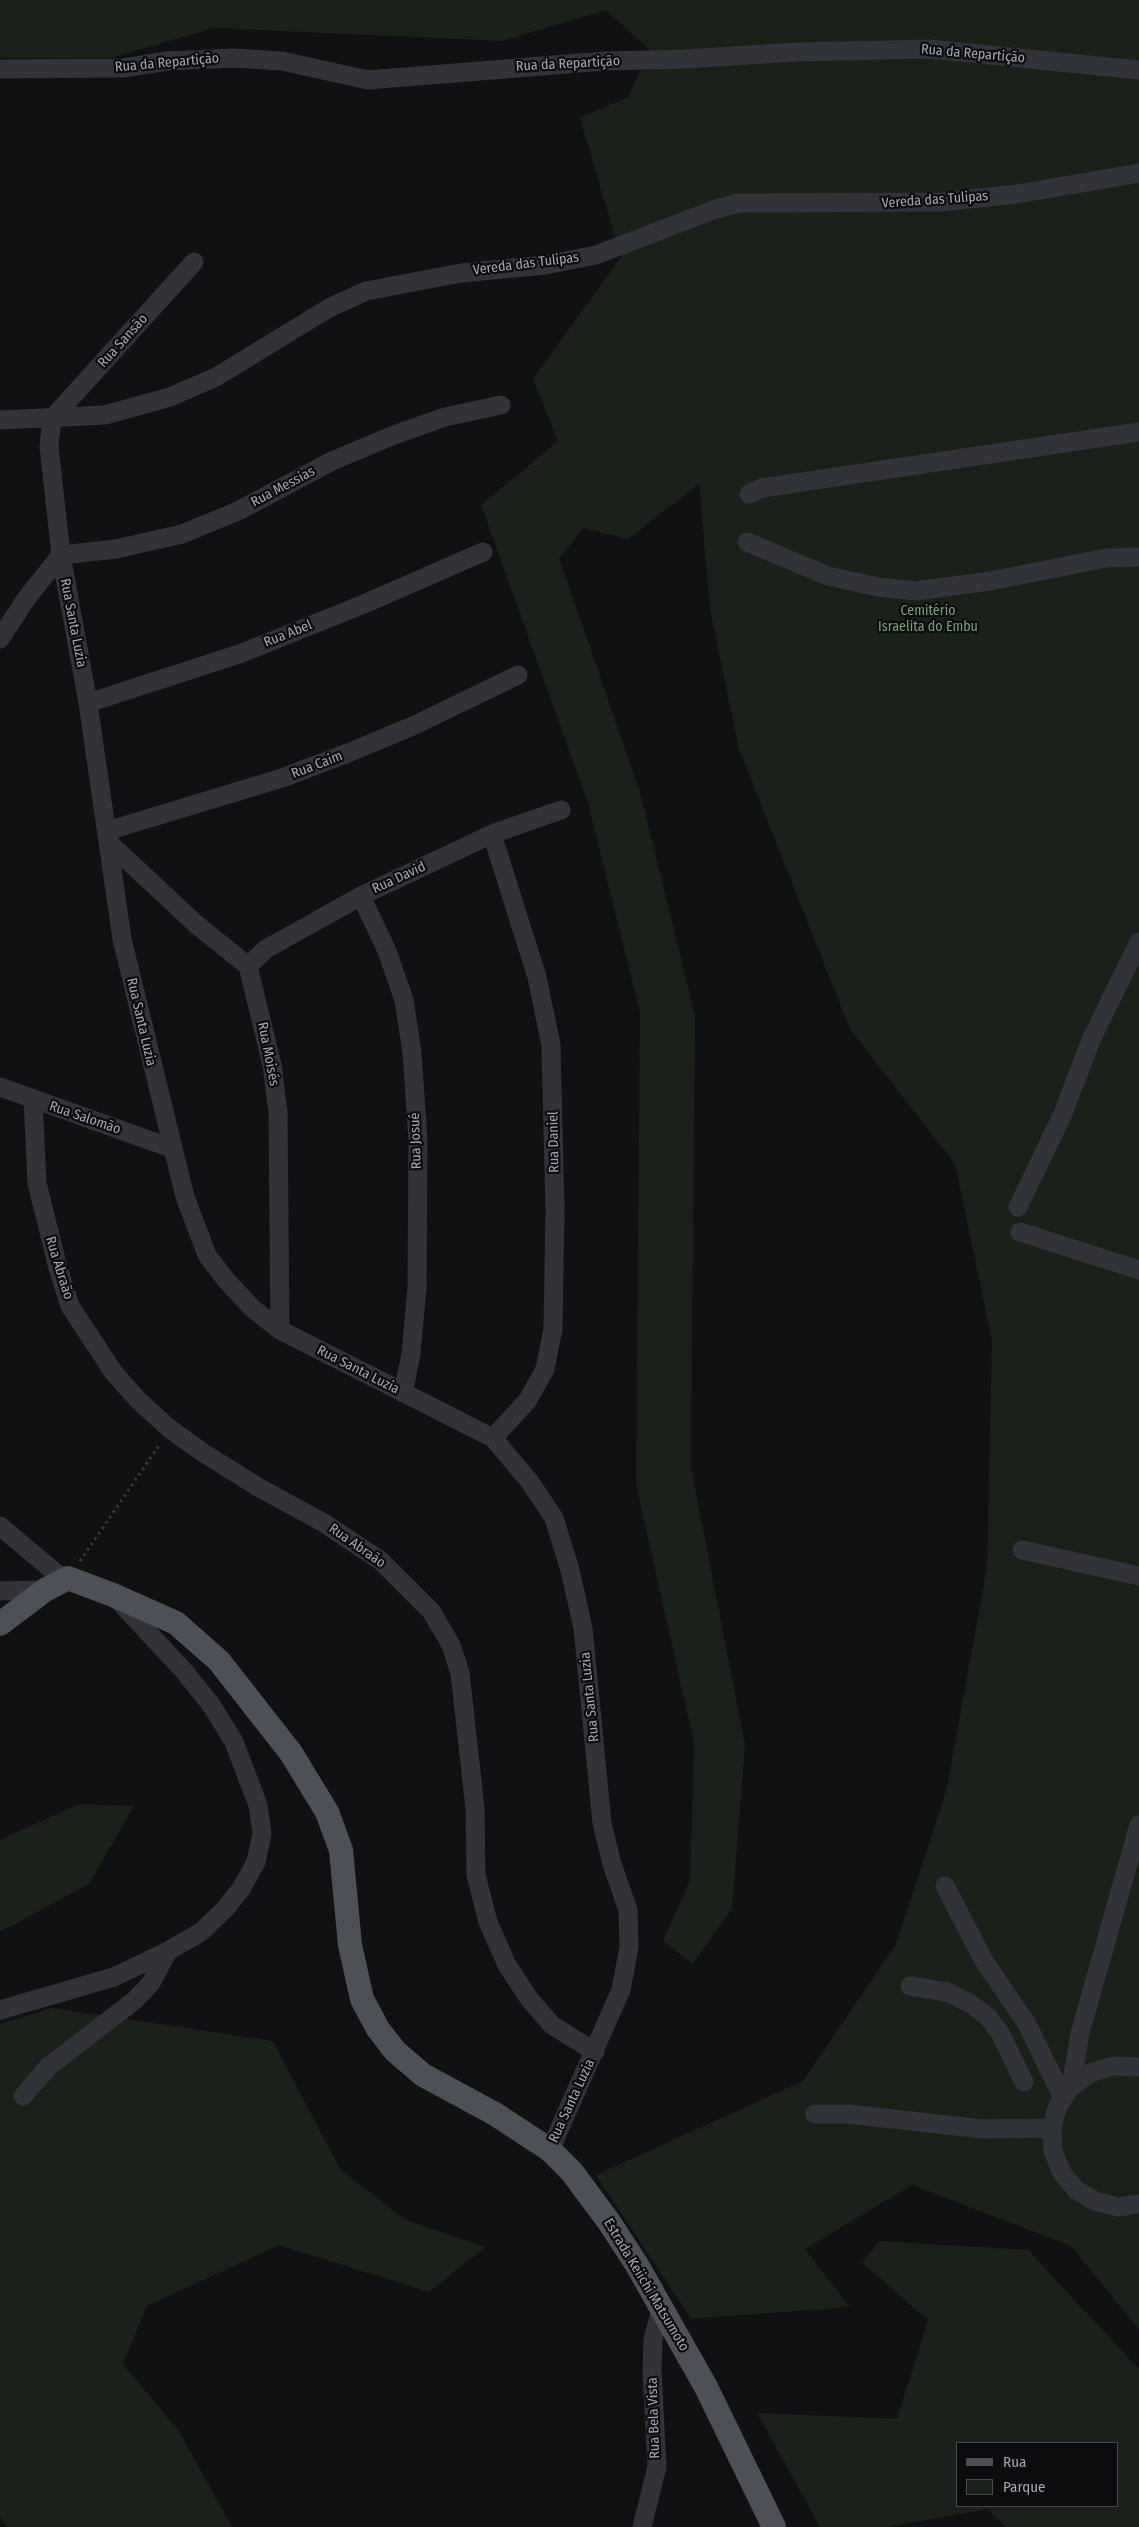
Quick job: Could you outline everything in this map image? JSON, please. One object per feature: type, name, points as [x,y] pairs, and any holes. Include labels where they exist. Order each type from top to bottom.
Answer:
[{"type":"main road","points":[[0,1624],[45,1590],[68,1578]]},
{"type":"main road","name":"Estrada Keiichi Matsumoto","points":[[68,1578],[113,1595],[176,1623],[220,1661],[290,1753],[327,1812],[341,1850],[350,1945],[362,1999],[378,2029],[395,2051],[423,2075],[495,2114],[550,2150],[572,2172],[609,2222],[706,2387],[774,2527]]},
{"type":"street","name":"Rua da Repartição","points":[[0,70],[124,68],[167,61],[233,58],[282,61],[368,80],[604,61],[685,59],[797,52],[929,49],[1139,70]]},
{"type":"street","name":"Vereda das Tulipas","points":[[0,420],[53,419],[105,415],[170,397],[216,377],[329,308],[366,291],[460,273],[545,265],[596,254],[716,208],[739,203],[941,202],[1017,194],[1139,173]]},
{"type":"street","name":"Rua Sansão","points":[[53,419],[194,262]]},
{"type":"street","name":"Rua Messias","points":[[61,555],[116,549],[182,534],[238,511],[332,461],[394,435],[445,417],[501,405]]},
{"type":"street","points":[[0,639],[26,599],[61,555],[49,446],[53,419]]},
{"type":"street","points":[[749,494],[762,488],[1139,432]]},
{"type":"street","points":[[747,542],[828,576],[878,587],[916,591],[990,581],[1106,558],[1139,557]]},
{"type":"street","name":"Rua Abel","points":[[88,703],[242,653],[483,552]]},
{"type":"street","name":"Rua Santa Luzia","points":[[61,555],[88,703],[122,939],[171,1148],[185,1197],[208,1255],[226,1280],[252,1308],[280,1330],[493,1438],[530,1482],[554,1518],[570,1570],[583,1628],[602,1823],[612,1864],[628,1910],[629,1947],[621,1990],[550,2150]]},
{"type":"street","name":"Rua Caim","points":[[108,837],[282,778],[348,753],[415,725],[518,675]]},
{"type":"street","name":"Rua David","points":[[248,966],[266,949],[361,896],[492,834],[561,810]]},
{"type":"street","name":"Rua Daniel","points":[[492,834],[537,977],[550,1046],[554,1120],[555,1211],[554,1329],[545,1369],[528,1400],[493,1438]]},
{"type":"street","points":[[108,837],[197,925],[248,966]]},
{"type":"street","name":"Rua Josué","points":[[361,896],[387,951],[404,1000],[412,1053],[418,1140],[417,1287],[411,1354],[402,1393]]},
{"type":"street","points":[[1018,1207],[1062,1116],[1091,1040],[1139,942]]},
{"type":"street","name":"Rua Moisés","points":[[248,966],[272,1065],[278,1112],[280,1330]]},
{"type":"street","name":"Rua Salomão","points":[[0,1087],[171,1148]]},
{"type":"street","name":"Rua Abraão","points":[[33,1099],[37,1183],[49,1237],[70,1306],[114,1373],[139,1401],[170,1429],[258,1488],[354,1542],[381,1561],[431,1611],[451,1645],[460,1673],[475,1808],[476,1875],[488,1922],[507,1965],[530,2000],[552,2025],[595,2052]]},
{"type":"street","points":[[1020,1232],[1139,1270]]},
{"type":"street","points":[[0,1526],[57,1574],[68,1578]]},
{"type":"street","points":[[1022,1550],[1139,1576]]},
{"type":"street","points":[[0,1591],[45,1590]]},
{"type":"street","points":[[0,2010],[114,1977],[168,1951],[200,1932],[225,1909],[241,1889],[256,1862],[262,1834],[258,1805],[234,1742],[212,1706],[184,1671],[113,1595]]},
{"type":"street","points":[[1067,2092],[1080,2033],[1139,1825]]},
{"type":"street","points":[[945,1886],[984,1961],[1027,2024],[1067,2092]]},
{"type":"street","points":[[23,2096],[48,2067],[135,2000],[151,1983],[168,1951]]},
{"type":"street","points":[[910,1986],[946,1992],[971,2004],[989,2018],[1000,2033],[1024,2082]]},
{"type":"street","points":[[1138,2064],[1113,2066],[1090,2073],[1067,2092],[1057,2108],[1052,2128],[1053,2151],[1062,2173],[1076,2190],[1095,2201],[1118,2206],[1139,2204]]},
{"type":"street","points":[[815,2114],[856,2115],[983,2129],[1052,2128]]},
{"type":"street","name":"Rua Bela Vista","points":[[642,2527],[656,2467],[652,2370],[653,2340],[661,2309]]},
{"type":"path","points":[[68,1578],[170,1429]]},
{"type":"green space","name":"Cemitério Israelita do Embu","points":[[0,0],[1139,0],[1139,2330],[1071,2246],[912,2185],[805,2249],[850,2307],[691,2319],[596,2175],[803,2081],[896,1944],[946,1792],[987,1568],[992,1341],[955,1164],[850,1029],[739,749],[710,609],[699,484],[628,539],[584,528],[559,558],[640,792],[695,1015],[691,1467],[745,1745],[732,1909],[693,1964],[663,1941],[690,1881],[694,1743],[636,1484],[640,1012],[588,803],[481,505],[558,441],[533,379],[621,257],[580,118],[628,97],[650,50],[606,10],[502,41],[214,28],[111,58],[0,58]]},
{"type":"green space","points":[[79,1804],[134,1806],[89,1884],[0,1932],[0,1840]]},
{"type":"green space","points":[[53,2008],[273,2041],[340,2169],[404,2219],[485,2247],[429,2292],[279,2245],[147,2306],[123,2364],[179,2431],[232,2527],[7,2527],[0,2518],[0,2024]]},
{"type":"green space","points":[[879,2241],[1028,2250],[1139,2369],[1139,2527],[1007,2527],[987,2509],[887,2527],[820,2527],[757,2413],[897,2419],[928,2320],[862,2263]]}]
